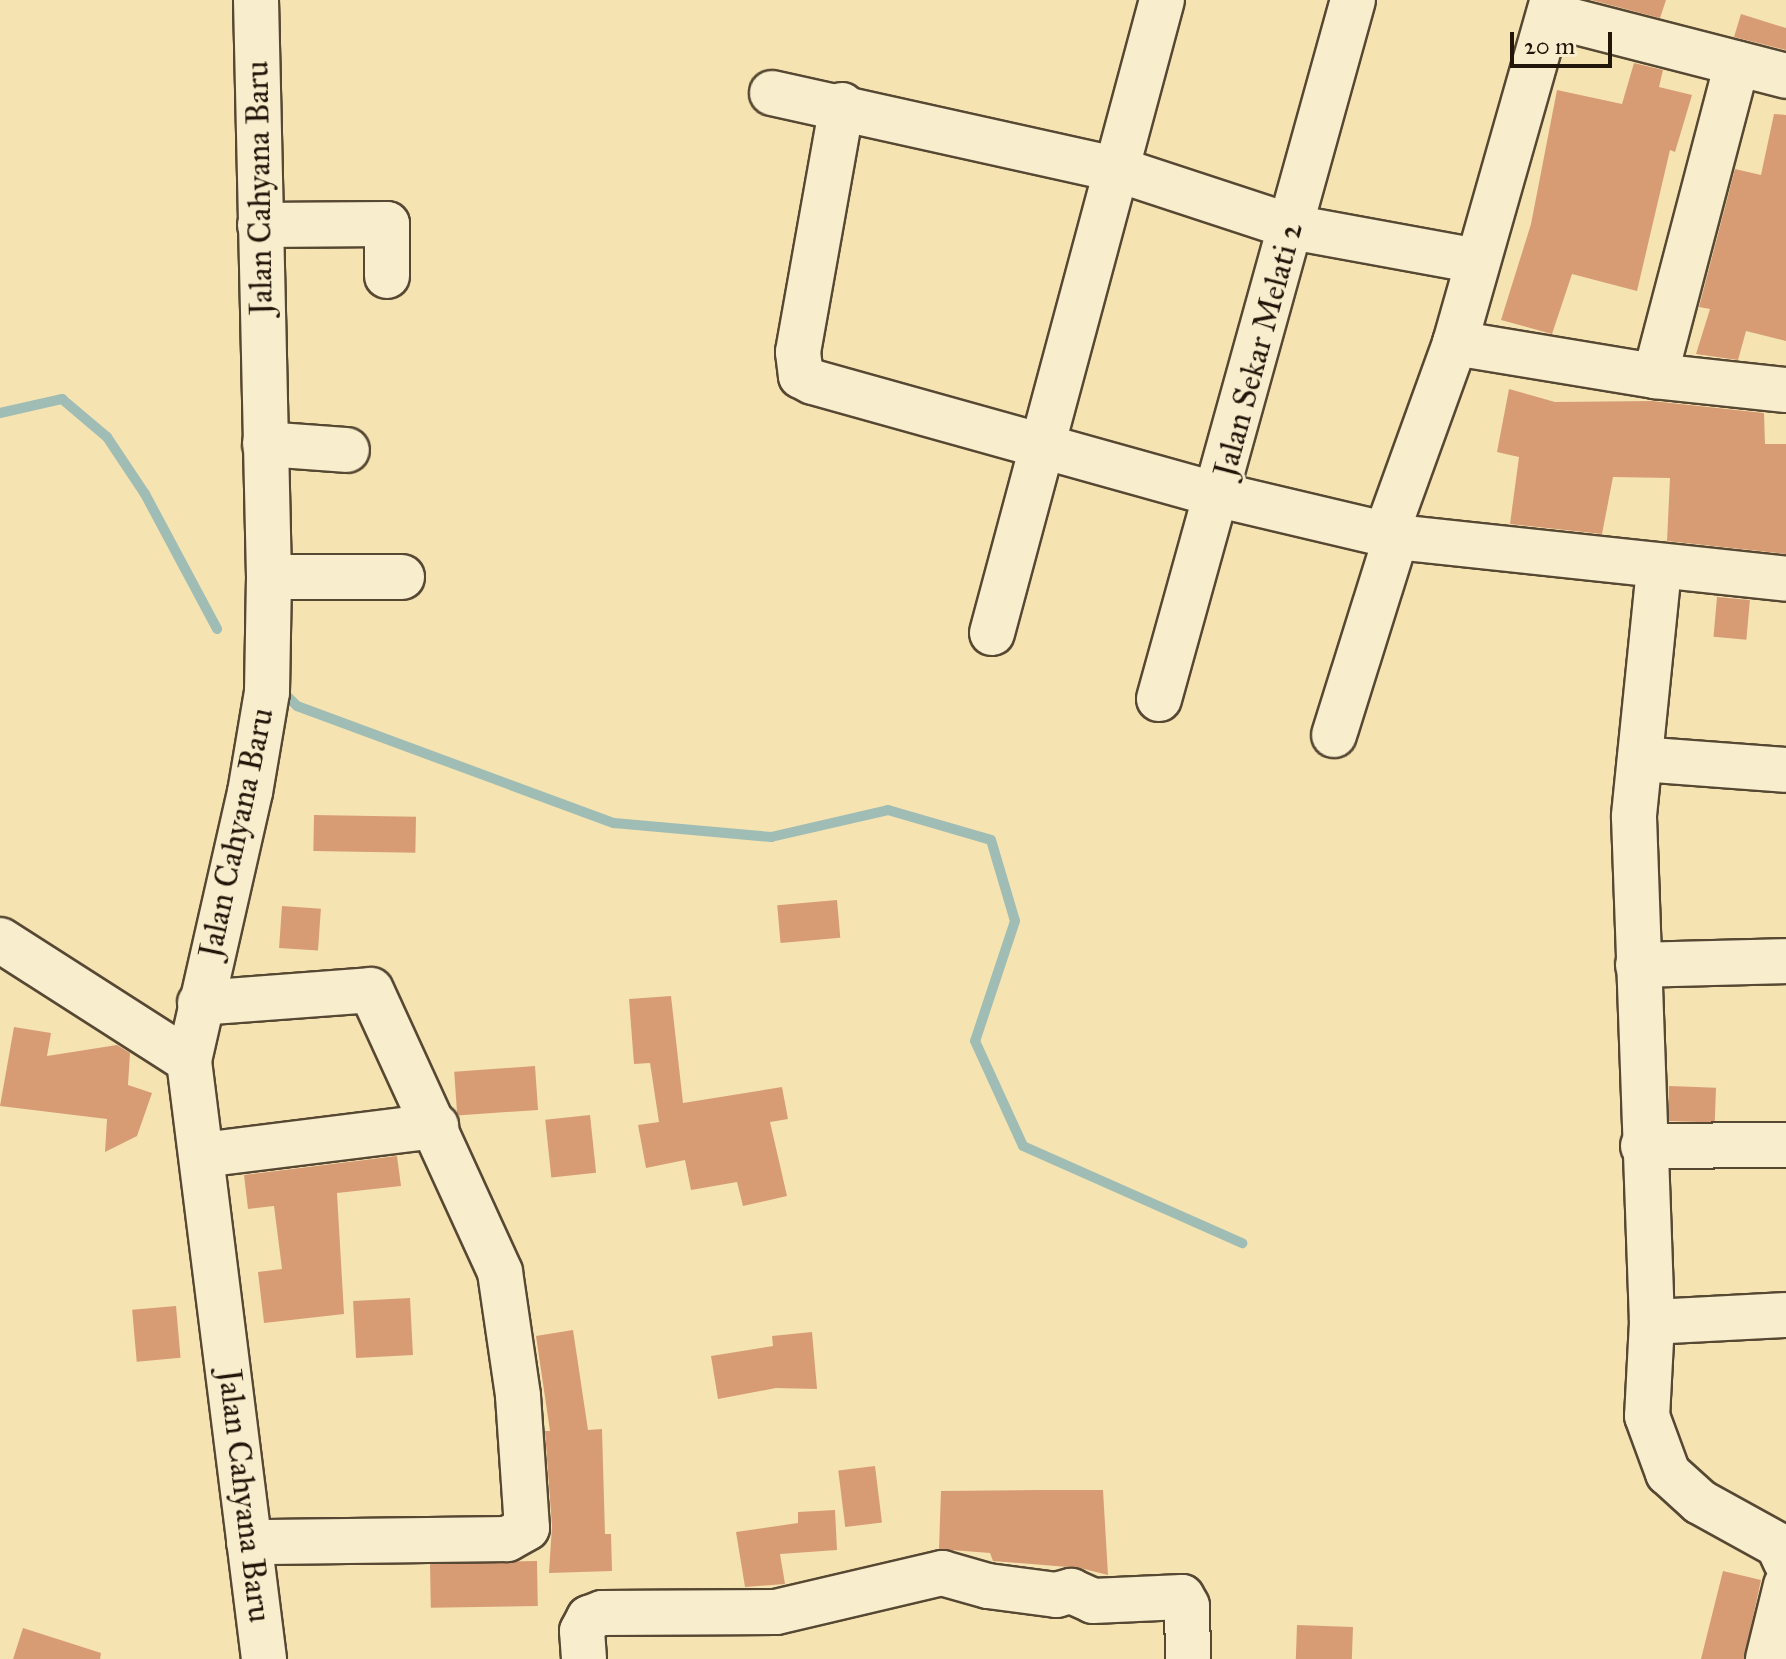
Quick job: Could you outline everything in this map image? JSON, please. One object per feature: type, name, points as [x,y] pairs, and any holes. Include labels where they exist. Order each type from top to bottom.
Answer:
[{"type":"street","name":"Jalan Cahyana Baru","points":[[256,0],[269,577],[267,692],[250,792],[189,1061],[264,1659]]},
{"type":"street","points":[[992,633],[1162,0]]},
{"type":"street","name":"Jalan Sekar Melati 2","points":[[1159,699],[1219,495],[1353,0]]},
{"type":"street","points":[[1334,735],[1391,536],[1455,343],[1551,8],[1786,76]]},
{"type":"street","points":[[1655,376],[1737,64]]},
{"type":"street","points":[[772,93],[842,105],[1116,169],[1292,227],[1477,261]]},
{"type":"street","points":[[842,105],[798,352],[801,376],[1219,495],[1391,536],[1659,569],[1786,579]]},
{"type":"street","points":[[260,225],[387,224],[387,276]]},
{"type":"street","points":[[1455,343],[1655,376],[1786,390]]},
{"type":"street","points":[[265,444],[347,450]]},
{"type":"street","points":[[1659,569],[1634,817],[1643,1146],[1652,1322],[1647,1416],[1668,1473],[1700,1502],[1778,1545],[1786,1562]]},
{"type":"street","points":[[269,577],[402,577]]},
{"type":"street","points":[[1640,759],[1786,770]]},
{"type":"street","points":[[0,940],[189,1061]]},
{"type":"street","points":[[1638,965],[1786,961]]},
{"type":"street","points":[[200,1003],[371,990],[436,1126],[500,1272],[518,1396],[527,1528],[507,1539],[249,1542]]},
{"type":"street","points":[[202,1155],[436,1126]]},
{"type":"street","points":[[1643,1146],[1786,1145]]},
{"type":"street","points":[[1652,1322],[1786,1315]]},
{"type":"street","points":[[584,1659],[582,1631],[589,1618],[602,1613],[776,1612],[942,1573],[988,1586],[1056,1595],[1071,1591],[1093,1601],[1182,1597],[1187,1606],[1188,1659]]},
{"type":"street","points":[[1768,1659],[1786,1585]]},
{"type":"building","points":[[1591,0],[1666,0],[1660,18]]},
{"type":"building","points":[[1741,14],[1786,28],[1786,50],[1734,37]]},
{"type":"building","points":[[1634,63],[1663,70],[1659,87],[1692,95],[1675,152],[1670,150],[1637,291],[1572,274],[1552,334],[1501,320],[1531,224],[1557,90],[1622,104]]},
{"type":"building","points":[[1774,114],[1786,115],[1786,341],[1746,331],[1738,360],[1696,354],[1710,309],[1699,307],[1735,169],[1761,175]]},
{"type":"building","points":[[1509,389],[1555,402],[1652,401],[1764,413],[1765,444],[1786,444],[1786,554],[1667,541],[1670,478],[1613,477],[1602,534],[1510,524],[1519,457],[1497,452]]},
{"type":"building","points":[[1717,597],[1750,600],[1746,640],[1714,637]]},
{"type":"building","points":[[314,815],[416,817],[415,853],[313,851]]},
{"type":"building","points":[[837,900],[840,938],[781,943],[777,905]]},
{"type":"building","points":[[282,906],[321,909],[318,951],[279,948]]},
{"type":"building","points":[[671,996],[683,1103],[782,1087],[788,1119],[770,1122],[787,1196],[743,1206],[737,1182],[691,1190],[685,1160],[646,1168],[638,1125],[659,1122],[650,1063],[634,1064],[629,999]]},
{"type":"building","points":[[14,1027],[51,1033],[47,1056],[117,1045],[130,1053],[128,1085],[152,1093],[137,1136],[105,1152],[107,1119],[0,1106]]},
{"type":"building","points":[[535,1066],[538,1110],[457,1116],[454,1072]]},
{"type":"building","points":[[1669,1086],[1716,1088],[1715,1123],[1668,1121]]},
{"type":"building","points":[[590,1115],[596,1173],[551,1177],[545,1120]]},
{"type":"building","points":[[397,1156],[401,1186],[337,1193],[344,1314],[264,1323],[258,1272],[282,1269],[274,1206],[248,1209],[244,1175]]},
{"type":"building","points":[[410,1298],[413,1355],[356,1358],[353,1301]]},
{"type":"building","points":[[176,1306],[181,1358],[137,1362],[132,1310]]},
{"type":"building","points":[[573,1330],[588,1430],[602,1429],[605,1534],[611,1534],[612,1571],[549,1573],[552,1526],[545,1431],[550,1431],[536,1336]]},
{"type":"building","points":[[812,1332],[817,1389],[776,1388],[718,1399],[711,1356],[773,1346],[772,1336]]},
{"type":"building","points":[[875,1466],[882,1523],[845,1527],[838,1471]]},
{"type":"building","points":[[1103,1490],[1108,1575],[1080,1568],[993,1561],[990,1553],[939,1549],[941,1491]]},
{"type":"building","points":[[835,1510],[837,1550],[780,1554],[785,1584],[745,1587],[736,1532],[798,1523],[798,1512]]},
{"type":"building","points":[[537,1561],[538,1606],[431,1608],[430,1563]]},
{"type":"building","points":[[1723,1571],[1761,1580],[1744,1659],[1701,1659]]},
{"type":"building","points":[[1297,1625],[1353,1627],[1352,1659],[1296,1659]]},
{"type":"building","points":[[23,1628],[101,1653],[100,1659],[13,1659]]},
{"type":"waterway","points":[[0,413],[62,399],[107,437],[145,494],[217,629]]},
{"type":"waterway","points":[[281,690],[297,706],[614,823],[771,837],[888,810],[991,840],[1015,921],[975,1041],[1023,1146],[1242,1243]]}]
